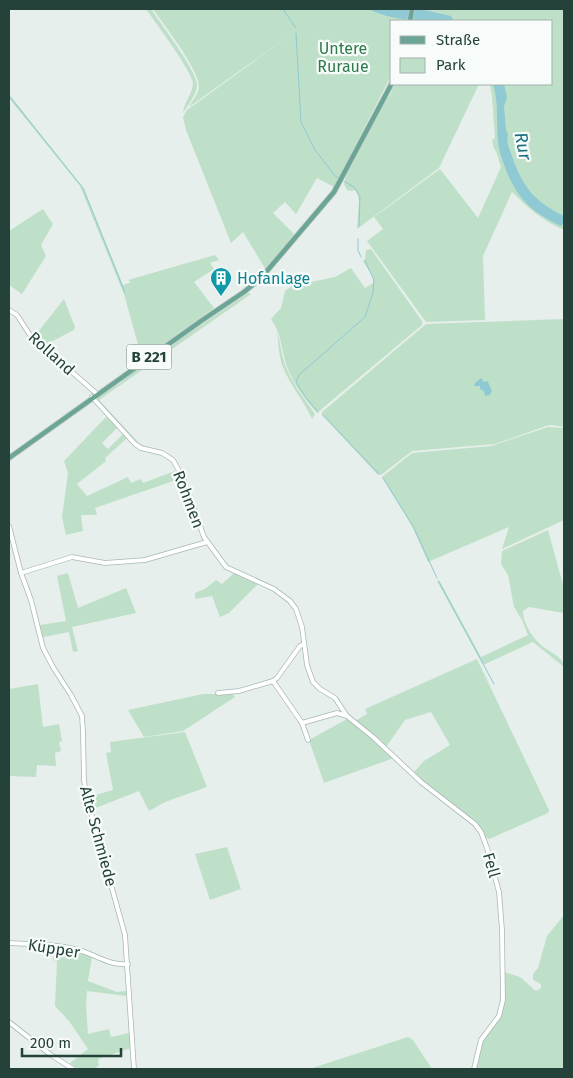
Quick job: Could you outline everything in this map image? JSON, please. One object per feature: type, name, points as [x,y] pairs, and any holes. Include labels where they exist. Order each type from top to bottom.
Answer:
[{"type":"main road","name":"B 221","points":[[9,458],[255,284],[324,205],[339,182],[391,85]]},
{"type":"street","name":"Rolland","points":[[9,310],[16,315],[30,335],[97,394]]},
{"type":"street","name":"Rohmen","points":[[21,573],[79,557],[105,563],[145,560],[207,542],[184,478],[172,460],[162,453],[141,448],[135,444],[92,398]]},
{"type":"street","name":"Alte Schmiede","points":[[9,526],[14,550],[31,600],[43,648],[74,699],[82,716],[85,788],[125,935],[134,1069]]},
{"type":"street","name":"Fell","points":[[207,542],[226,567],[274,589],[290,601],[296,609],[302,627],[307,665],[314,682],[320,689],[336,698],[347,716],[373,737],[427,787],[475,824],[481,832],[500,892],[502,912],[502,1000],[499,1016],[481,1040],[474,1069]]},
{"type":"street","points":[[9,551],[14,550]]},
{"type":"street","points":[[218,693],[239,691],[273,681],[300,646],[304,644]]},
{"type":"street","points":[[273,681],[302,723],[308,740]]},
{"type":"street","points":[[302,723],[337,713],[342,707]]},
{"type":"street","name":"Fell","points":[[337,713],[347,716]]},
{"type":"street","name":"Küpper","points":[[9,943],[61,946],[80,950],[116,964],[128,964]]},
{"type":"street","points":[[9,1022],[73,1069]]},
{"type":"green space","points":[[146,9],[151,9],[185,58],[195,78],[196,92],[183,113],[193,87],[191,77],[180,57]]},
{"type":"green space","name":"Untere Ruraue","points":[[153,9],[564,9],[564,230],[536,214],[512,192],[483,256],[485,320],[426,322],[367,241],[383,229],[374,217],[440,169],[478,218],[501,167],[492,140],[495,138],[490,85],[553,85],[553,20],[390,20],[390,78],[334,187],[317,178],[296,214],[285,202],[273,213],[294,234],[266,270],[243,232],[231,243],[186,130],[183,117],[187,110],[293,33],[189,107],[197,94],[199,86],[193,69]]},
{"type":"green space","points":[[395,85],[479,85],[439,168],[357,229],[358,196],[355,190],[347,190],[344,184],[346,176],[387,97],[389,97]]},
{"type":"green space","points":[[9,94],[84,189],[123,285],[131,282],[128,280],[215,255],[219,260],[210,263],[214,269],[194,282],[214,308],[142,359],[124,294],[80,186],[9,98]]},
{"type":"green space","points":[[43,209],[53,224],[41,245],[46,256],[22,294],[9,285],[9,231]]},
{"type":"green space","points":[[371,249],[422,321],[422,325],[317,413],[300,392],[290,374],[277,330],[271,319],[281,308],[285,291],[292,286],[335,277],[351,268],[365,288],[373,283],[373,277],[363,261],[366,250]]},
{"type":"green space","points":[[248,293],[251,294],[99,400],[139,443],[151,450],[138,444],[97,401],[98,397]]},
{"type":"green space","points":[[64,299],[75,327],[74,330],[45,345],[34,337]]},
{"type":"green space","points":[[564,319],[564,427],[546,426],[495,444],[412,451],[381,475],[377,474],[322,415],[322,412],[426,324]]},
{"type":"green space","points":[[277,331],[287,369],[315,414],[312,419],[289,380],[281,362]]},
{"type":"green space","points":[[106,417],[118,427],[102,443],[108,449],[124,433],[127,438],[105,458],[106,461],[77,484],[87,496],[128,477],[131,483],[141,479],[143,483],[175,471],[179,479],[95,508],[97,515],[81,515],[83,531],[66,535],[62,517],[68,473],[64,461]]},
{"type":"green space","points":[[548,427],[564,428],[564,520],[502,549],[509,527],[428,562],[413,528],[382,477],[412,453],[491,446]]},
{"type":"green space","points":[[548,530],[564,588],[564,613],[529,607],[523,611],[523,615],[533,637],[561,660],[564,667],[533,642],[483,665],[437,581],[439,580],[481,657],[528,635],[514,607],[508,575],[501,564],[502,551]]},
{"type":"green space","points":[[68,573],[78,608],[126,588],[136,613],[72,627],[78,651],[73,652],[69,632],[43,637],[40,625],[66,621],[57,576]]},
{"type":"green space","points":[[234,573],[258,584],[229,613],[220,617],[212,596],[195,599],[195,593],[205,589],[216,580],[222,584]]},
{"type":"green space","points":[[477,659],[549,810],[548,813],[489,839],[485,837],[480,827],[413,773],[424,761],[450,745],[431,712],[405,720],[386,747],[355,721],[367,714],[365,709]]},
{"type":"green space","points":[[38,684],[43,727],[59,724],[62,741],[59,742],[61,751],[55,753],[56,766],[37,765],[36,777],[9,776],[9,689]]},
{"type":"green space","points":[[203,694],[233,694],[235,697],[183,731],[144,737],[128,710]]},
{"type":"green space","points":[[347,719],[394,758],[324,783],[309,740]]},
{"type":"green space","points":[[185,732],[207,787],[165,802],[149,811],[139,791],[93,809],[89,797],[113,790],[106,753],[111,752],[110,742]]},
{"type":"green space","points":[[227,847],[241,889],[210,900],[195,854]]},
{"type":"green space","points":[[564,915],[564,1069],[475,1069],[484,1037],[499,1020],[502,1013],[504,972],[520,977],[536,991],[541,988],[541,984],[533,980],[533,974],[538,968],[547,936]]},
{"type":"green space","points":[[54,948],[69,950],[92,957],[88,981],[117,992],[126,991],[126,996],[87,991],[88,1034],[109,1029],[111,1037],[129,1033],[131,1048],[98,1059],[99,1065],[95,1069],[78,1069],[70,1063],[88,1049],[69,1021],[55,1006],[57,961],[53,960]]},
{"type":"green space","points":[[408,1037],[413,1040],[432,1069],[309,1069]]},
{"type":"water","points":[[368,9],[420,9],[451,16],[453,20],[399,19]]},
{"type":"water","points":[[493,85],[504,85],[507,98],[504,106],[507,137],[516,167],[525,185],[537,199],[564,216],[564,223],[561,226],[542,216],[521,197],[506,170],[497,134]]},
{"type":"water","points":[[481,378],[484,382],[488,382],[492,391],[490,395],[485,396],[480,386],[474,386]]},
{"type":"waterway","points":[[283,9],[296,28]]},
{"type":"waterway","points":[[296,33],[301,122],[315,150],[335,176],[339,178]]},
{"type":"waterway","points":[[9,96],[83,188],[125,293]]},
{"type":"waterway","points":[[342,180],[354,187],[360,196],[359,226]]},
{"type":"waterway","points":[[358,239],[358,250],[361,257]]},
{"type":"waterway","points":[[318,412],[296,382],[299,375],[365,317],[373,293],[374,280],[365,261]]},
{"type":"waterway","points":[[323,415],[379,474]]},
{"type":"waterway","points":[[383,478],[413,526],[437,578]]},
{"type":"waterway","points":[[439,582],[494,684]]},
{"type":"place","name":"Hofanlage","points":[[221,297]]},
{"type":"water label","name":"Rur","points":[[523,146]]}]
